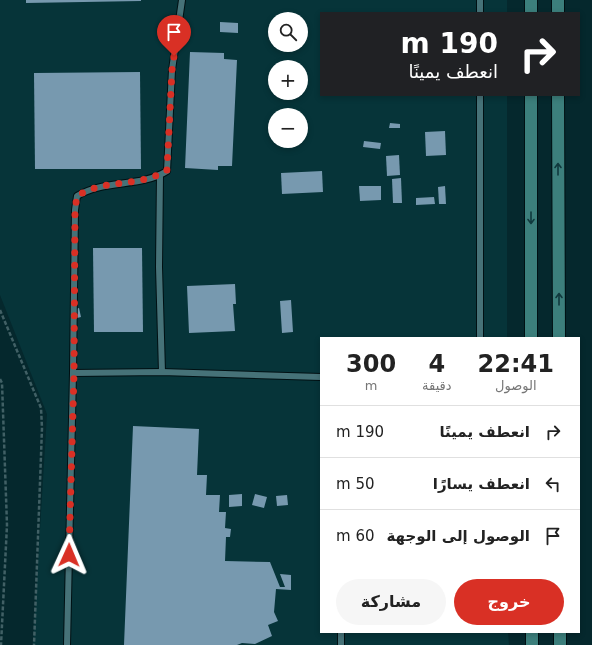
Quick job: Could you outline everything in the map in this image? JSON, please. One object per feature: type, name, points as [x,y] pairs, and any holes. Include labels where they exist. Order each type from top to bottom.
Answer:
[{"type":"main road","points":[[531,0],[531,12]]},
{"type":"main road","points":[[558,0],[558,12]]},
{"type":"main road","points":[[531,96],[531,337]]},
{"type":"main road","points":[[558,96],[559,337]]},
{"type":"main road","points":[[532,633],[532,645]]},
{"type":"main road","points":[[560,633],[560,645]]},
{"type":"lane","points":[[67,645],[74,373],[75,210],[77,196],[84,192],[109,184],[146,180],[160,175],[167,170],[172,70],[182,0]]},
{"type":"lane","points":[[480,0],[480,12]]},
{"type":"lane","points":[[480,96],[480,337]]},
{"type":"lane","points":[[160,175],[159,267],[162,372]]},
{"type":"lane","points":[[74,373],[162,372],[320,377]]},
{"type":"lane","points":[[341,633],[341,645]]},
{"type":"path","points":[[0,310],[41,408],[42,428],[34,645]]},
{"type":"path","points":[[0,379],[2,383],[7,525],[1,645]]},
{"type":"shaded area","points":[[0,0],[507,0],[507,12],[320,12],[320,96],[507,96],[507,337],[320,337],[320,633],[508,633],[509,645],[33,645],[47,414],[0,295]]},
{"type":"building","points":[[26,0],[141,0],[141,1],[26,3]]},
{"type":"building","points":[[220,22],[238,23],[238,33],[220,32]]},
{"type":"building","points":[[190,52],[224,53],[224,59],[237,60],[232,166],[218,166],[218,170],[185,168]]},
{"type":"building","points":[[140,72],[141,169],[35,169],[34,73]]},
{"type":"building","points":[[390,123],[400,124],[400,128],[389,128]]},
{"type":"building","points":[[445,131],[446,155],[426,156],[425,132]]},
{"type":"building","points":[[364,141],[381,143],[380,149],[363,147]]},
{"type":"building","points":[[399,155],[400,175],[387,176],[386,156]]},
{"type":"building","points":[[322,171],[323,192],[282,194],[281,173]]},
{"type":"building","points":[[401,178],[402,203],[393,203],[392,179]]},
{"type":"building","points":[[359,186],[381,186],[381,200],[360,201]]},
{"type":"building","points":[[445,186],[446,204],[439,204],[438,187]]},
{"type":"building","points":[[434,197],[435,204],[416,205],[416,198]]},
{"type":"building","points":[[93,248],[142,248],[143,332],[94,332]]},
{"type":"building","points":[[235,284],[236,304],[233,304],[235,331],[189,333],[187,286]]},
{"type":"building","points":[[291,300],[293,332],[282,333],[280,301]]},
{"type":"building","points":[[79,308],[81,317],[73,319],[71,310]]},
{"type":"building","points":[[133,426],[199,429],[197,475],[207,475],[206,495],[220,495],[219,512],[226,512],[225,528],[231,529],[230,537],[226,537],[225,561],[270,562],[280,587],[285,587],[280,574],[291,575],[291,590],[276,589],[274,612],[278,621],[268,625],[272,636],[255,644],[124,645]]},
{"type":"building","points":[[242,494],[242,506],[229,507],[229,495]]},
{"type":"building","points":[[255,494],[267,497],[264,508],[252,505]]},
{"type":"building","points":[[287,495],[288,505],[277,506],[276,496]]},
{"type":"route","points":[[69,555],[70,465],[74,373],[75,210],[77,196],[84,192],[109,184],[146,180],[160,175],[167,170],[174,56]]}]
